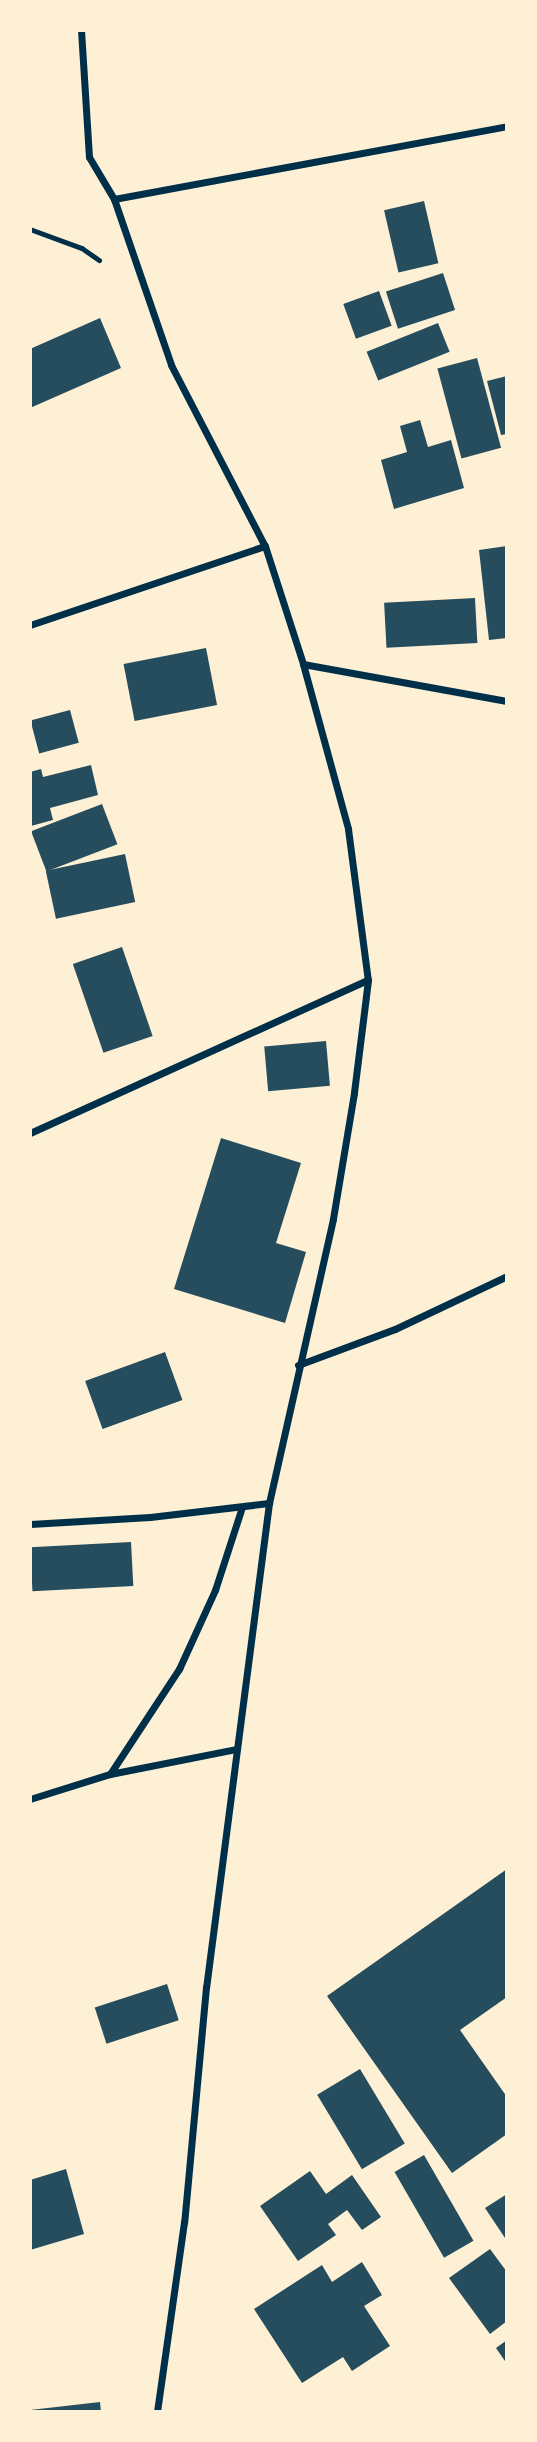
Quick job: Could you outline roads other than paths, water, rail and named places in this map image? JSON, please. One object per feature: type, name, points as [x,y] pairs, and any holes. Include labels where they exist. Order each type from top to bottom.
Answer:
[{"type":"street","points":[[81,30],[89,157],[114,199],[171,365],[265,546],[303,664],[348,829],[368,980],[354,1093],[333,1219],[298,1365],[270,1503],[206,1987],[184,2222],[156,2412]]},
{"type":"street","points":[[114,199],[507,126]]},
{"type":"street","points":[[30,625],[265,546]]},
{"type":"street","points":[[303,664],[507,701]]},
{"type":"street","points":[[30,1133],[368,980]]},
{"type":"street","points":[[298,1365],[395,1329],[507,1276]]},
{"type":"street","points":[[30,1524],[150,1517],[270,1503]]},
{"type":"street","points":[[110,1774],[179,1669],[215,1590],[242,1507]]},
{"type":"street","points":[[30,1800],[110,1774],[236,1749]]}]
